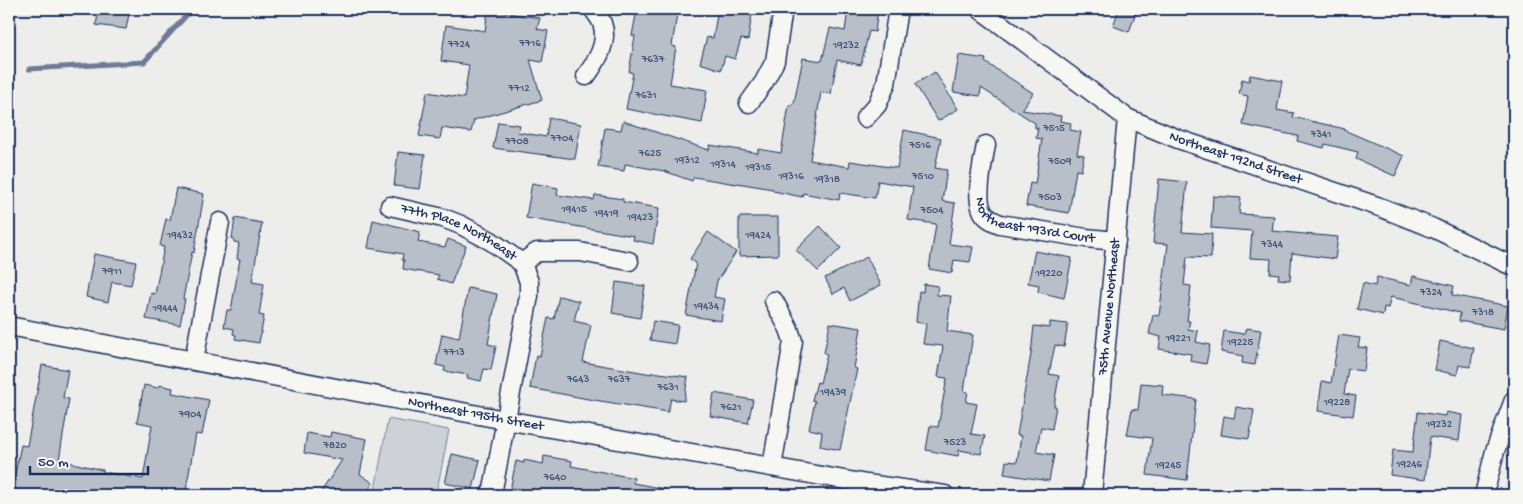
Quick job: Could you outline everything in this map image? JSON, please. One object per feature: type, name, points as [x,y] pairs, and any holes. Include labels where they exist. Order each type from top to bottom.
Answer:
[{"type":"street","points":[[586,76],[599,58],[604,36],[602,23],[593,9]]},
{"type":"street","points":[[749,103],[764,82],[774,61],[782,9]]},
{"type":"street","points":[[865,118],[877,105],[886,84],[898,9]]},
{"type":"street","name":"Northeast 192nd Street","points":[[980,9],[1127,118],[1178,139],[1377,206],[1433,228],[1514,267]]},
{"type":"street","name":"75th Avenue Northeast","points":[[1092,495],[1127,118]]},
{"type":"street","name":"Northeast 193rd Court","points":[[986,145],[979,198],[982,210],[989,219],[1000,224],[1116,241]]},
{"type":"street","name":"77th Place Northeast","points":[[390,206],[443,218],[492,241],[522,263],[529,282],[529,296],[493,489],[490,495]]},
{"type":"street","points":[[194,360],[220,222]]},
{"type":"street","name":"77th Place Northeast","points":[[522,263],[537,252],[580,252],[629,261]]},
{"type":"street","points":[[772,467],[793,341],[789,329],[774,301]]},
{"type":"street","name":"Northeast 195th Street","points":[[9,326],[506,420],[772,467],[865,490],[945,495]]},
{"type":"street","points":[[1484,495],[1495,451],[1514,400]]},
{"type":"shaded area","points":[[388,419],[449,430],[436,495],[374,495]]},
{"type":"building","points":[[99,9],[130,9],[126,29],[96,25]]},
{"type":"building","points":[[637,9],[677,14],[672,46],[676,47],[670,84],[707,90],[702,123],[626,109],[633,73],[629,72],[635,36],[632,36]]},
{"type":"building","points":[[718,9],[752,13],[748,40],[741,39],[735,59],[725,56],[721,70],[700,63],[707,37],[713,38]]},
{"type":"building","points":[[848,9],[878,9],[875,32],[869,31],[861,65],[837,60],[831,94],[821,92],[810,160],[849,167],[850,161],[897,168],[904,130],[941,138],[935,168],[947,170],[942,201],[955,203],[949,244],[973,247],[970,262],[954,260],[952,273],[929,269],[936,224],[908,220],[913,187],[878,181],[875,198],[840,193],[839,200],[803,193],[802,197],[773,191],[773,189],[694,177],[692,181],[664,171],[625,164],[624,171],[598,167],[605,128],[621,130],[623,121],[709,150],[710,145],[758,153],[758,149],[781,153],[789,105],[794,103],[803,58],[822,61],[830,28],[845,31]]},
{"type":"building","points":[[1119,9],[1137,9],[1129,32],[1113,26]]},
{"type":"building","points":[[488,10],[540,18],[537,29],[548,31],[542,62],[530,60],[542,100],[474,120],[471,132],[442,128],[440,139],[419,136],[427,92],[464,98],[469,65],[441,61],[446,25],[485,31]]},
{"type":"building","points":[[959,55],[986,59],[985,62],[1033,93],[1022,110],[1061,116],[1060,121],[1071,123],[1070,130],[1081,132],[1077,154],[1084,155],[1081,171],[1076,170],[1069,213],[1026,206],[1030,183],[1035,184],[1042,139],[1036,138],[1038,128],[1035,128],[1035,123],[981,88],[980,96],[953,92]]},
{"type":"building","points":[[935,72],[958,109],[938,121],[915,84]]},
{"type":"building","points":[[1250,75],[1282,81],[1277,110],[1294,113],[1293,117],[1345,129],[1404,156],[1395,176],[1356,159],[1358,152],[1325,144],[1324,148],[1297,141],[1298,136],[1243,125],[1248,96],[1239,94],[1242,79],[1249,81]]},
{"type":"building","points":[[549,118],[581,124],[575,159],[493,148],[498,122],[520,125],[518,132],[546,137]]},
{"type":"building","points":[[398,152],[425,155],[420,189],[394,186]]},
{"type":"building","points":[[1159,179],[1187,182],[1182,232],[1212,234],[1211,258],[1187,257],[1184,285],[1191,286],[1187,321],[1190,321],[1188,329],[1198,331],[1196,342],[1210,345],[1206,364],[1190,361],[1191,354],[1159,349],[1161,337],[1149,334],[1153,315],[1159,316],[1168,244],[1153,243]]},
{"type":"building","points":[[532,183],[558,188],[557,195],[594,200],[595,195],[623,199],[623,202],[659,208],[653,244],[633,240],[634,236],[526,218]]},
{"type":"building","points":[[176,188],[204,194],[194,253],[192,252],[183,299],[185,299],[180,325],[146,319],[151,293],[155,294],[164,247],[160,246],[166,219],[170,220]]},
{"type":"building","points":[[1213,196],[1241,198],[1239,214],[1274,216],[1272,231],[1338,237],[1335,259],[1292,253],[1290,280],[1278,279],[1279,274],[1270,273],[1271,259],[1250,258],[1252,231],[1211,228]]},
{"type":"building","points":[[739,217],[778,217],[778,255],[739,256]]},
{"type":"building","points":[[235,218],[262,223],[252,282],[264,284],[259,315],[264,316],[259,343],[235,339],[234,329],[224,327],[227,310],[231,310],[240,259],[237,259],[239,243],[234,242],[234,239],[232,239]]},
{"type":"building","points":[[373,220],[420,232],[418,242],[445,247],[448,239],[466,246],[451,284],[437,279],[439,275],[403,269],[403,254],[368,248]]},
{"type":"building","points":[[820,226],[841,248],[818,271],[796,250]]},
{"type":"building","points":[[708,232],[736,252],[717,281],[714,297],[725,299],[721,321],[686,315],[696,263],[690,259]]},
{"type":"building","points":[[1035,251],[1072,258],[1064,298],[1038,292],[1039,285],[1028,283]]},
{"type":"building","points":[[94,254],[136,262],[131,285],[112,282],[108,302],[86,297]]},
{"type":"building","points":[[867,257],[881,285],[850,301],[844,288],[833,294],[825,278]]},
{"type":"building","points":[[1413,276],[1454,286],[1452,295],[1508,306],[1504,329],[1459,321],[1460,313],[1391,297],[1388,308],[1384,307],[1383,315],[1357,309],[1363,283],[1375,286],[1377,277],[1411,285]]},
{"type":"building","points":[[616,282],[645,286],[640,318],[612,313]]},
{"type":"building","points":[[924,284],[938,286],[937,295],[951,296],[947,331],[973,335],[964,391],[968,392],[966,402],[977,404],[971,434],[985,436],[981,454],[959,450],[958,456],[926,450],[930,426],[938,427],[947,378],[938,377],[943,346],[923,344],[926,324],[916,322],[919,291],[923,292]]},
{"type":"building","points":[[468,288],[497,294],[488,344],[496,346],[491,370],[484,369],[481,381],[467,378],[468,375],[444,371],[445,367],[436,365],[442,334],[459,338]]},
{"type":"building","points":[[559,296],[579,301],[574,321],[591,325],[583,362],[652,374],[652,372],[688,377],[684,401],[671,399],[668,412],[530,388],[536,355],[540,356],[548,318],[554,319]]},
{"type":"building","points":[[653,321],[678,325],[675,344],[650,340]]},
{"type":"building","points":[[1050,322],[1068,324],[1064,347],[1055,345],[1049,374],[1059,376],[1052,429],[1041,427],[1036,452],[1054,455],[1049,481],[1004,474],[1006,461],[1017,462],[1021,436],[1017,435],[1034,326],[1050,328]]},
{"type":"building","points":[[830,323],[861,328],[854,368],[857,369],[840,450],[820,446],[822,432],[809,429],[815,401],[812,400],[817,382],[820,383],[827,354],[824,353]]},
{"type":"building","points":[[1246,328],[1261,330],[1255,365],[1242,363],[1243,356],[1221,352],[1224,331],[1244,334]]},
{"type":"building","points":[[1339,335],[1360,338],[1358,347],[1367,348],[1364,371],[1348,369],[1344,394],[1356,396],[1353,416],[1318,411],[1322,381],[1331,383]]},
{"type":"building","points":[[1440,341],[1474,348],[1470,367],[1459,365],[1457,375],[1435,370]]},
{"type":"building","points":[[42,365],[68,370],[63,398],[69,399],[59,460],[103,470],[103,472],[143,479],[152,425],[137,422],[144,385],[158,388],[159,385],[173,388],[172,393],[209,400],[202,435],[196,434],[185,495],[12,495],[21,445],[27,446]]},
{"type":"building","points":[[1141,383],[1163,385],[1162,395],[1196,399],[1187,480],[1147,475],[1152,438],[1127,435],[1132,409],[1138,410]]},
{"type":"building","points":[[714,393],[753,400],[748,423],[710,416]]},
{"type":"building","points":[[1236,407],[1254,410],[1249,439],[1221,435],[1224,416],[1234,418]]},
{"type":"building","points":[[1418,412],[1445,416],[1446,412],[1462,415],[1459,441],[1430,437],[1425,480],[1390,475],[1393,450],[1413,452]]},
{"type":"building","points":[[331,432],[367,439],[360,474],[373,483],[365,495],[356,495],[349,490],[345,495],[319,495],[342,460],[304,453],[307,433],[330,437]]},
{"type":"building","points":[[452,454],[480,460],[473,489],[445,483]]},
{"type":"building","points":[[544,456],[572,461],[571,466],[634,478],[633,483],[665,489],[664,495],[509,495],[516,461],[524,463],[524,460],[543,464]]},
{"type":"waterway","points":[[29,69],[144,62],[192,9]]},
{"type":"waterway","points":[[1514,41],[1510,60],[1514,65]]}]
